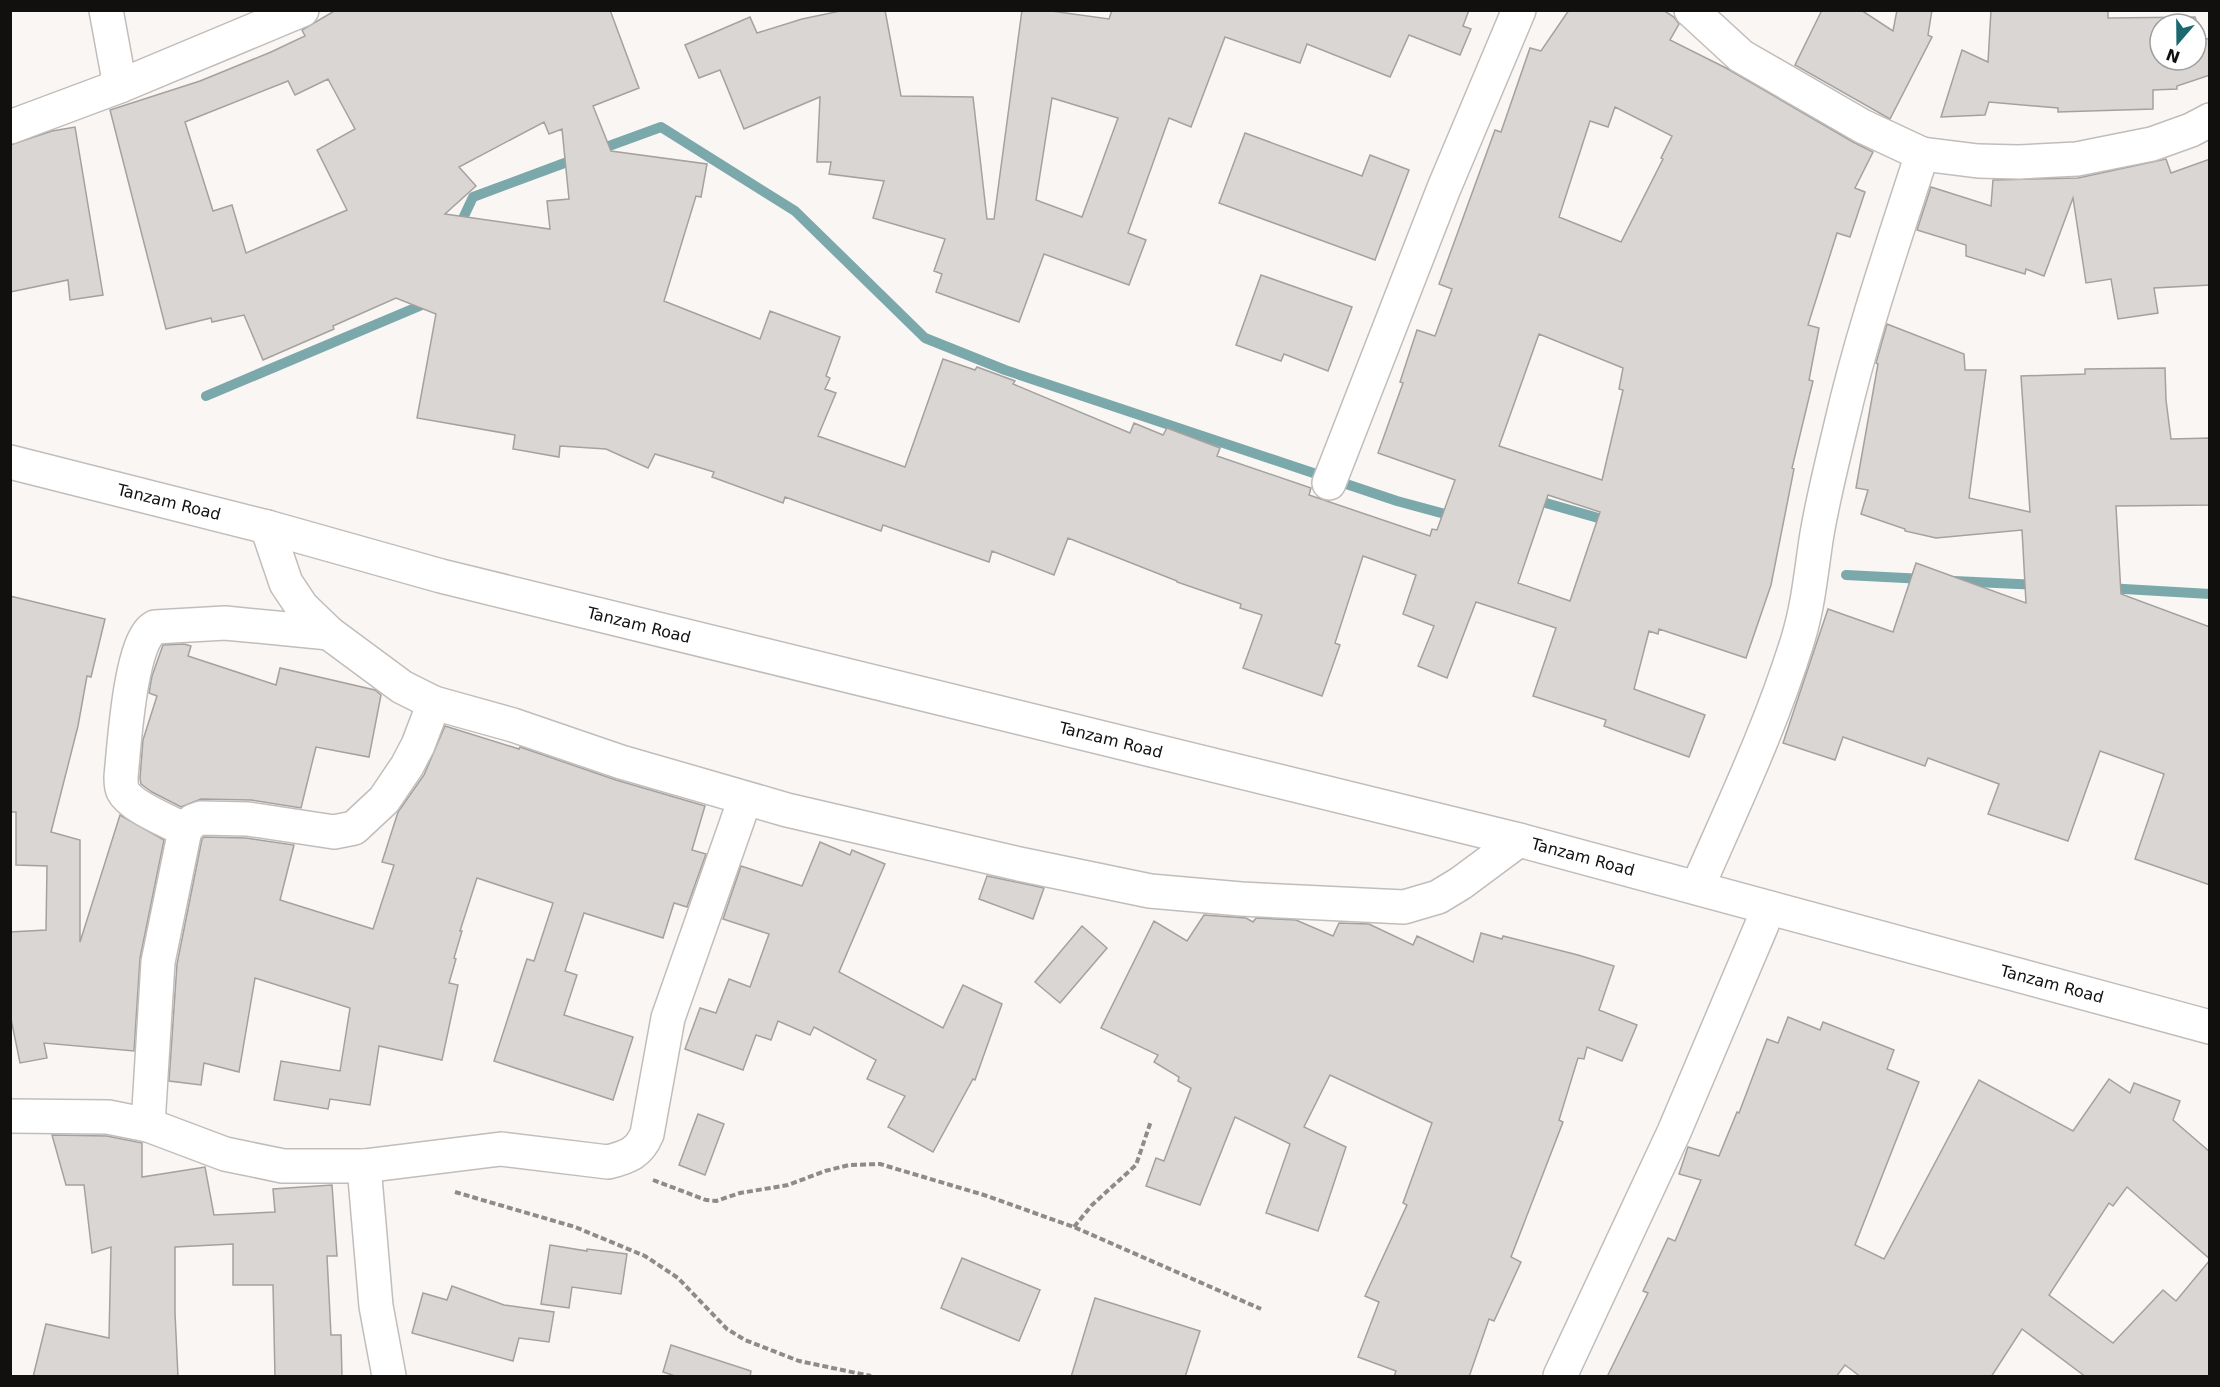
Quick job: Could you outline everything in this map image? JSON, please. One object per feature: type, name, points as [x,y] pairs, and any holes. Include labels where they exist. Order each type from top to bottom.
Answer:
[{"type":"main road","points":[[106,10],[120,86]]},
{"type":"main road","points":[[10,128],[120,86],[302,10]]},
{"type":"main road","points":[[1329,483],[1444,188],[1519,10]]},
{"type":"main road","points":[[1691,10],[1741,56],[1862,126],[1922,154],[1977,161],[2019,162],[2077,159],[2152,144],[2191,130],[2210,120]]},
{"type":"main road","points":[[1697,888],[1776,704],[1808,602],[1816,539],[1841,421],[1874,302],[1922,154]]},
{"type":"main road","name":"Tanzam Road","points":[[10,462],[267,527],[441,576],[1519,840],[2210,1027]]},
{"type":"main road","points":[[267,527],[286,583],[302,607],[329,633],[402,687],[434,703],[745,799],[909,839],[1150,891],[1241,899],[1404,907],[1438,897],[1519,840]]},
{"type":"main road","points":[[185,830],[136,803],[127,797],[122,789],[121,777],[135,662],[147,634],[155,627],[225,623],[329,633]]},
{"type":"main road","points":[[148,1125],[158,962],[185,830],[193,821],[201,818],[248,819],[334,832],[354,828],[384,800],[407,766],[418,745],[434,703]]},
{"type":"main road","points":[[10,1116],[108,1117],[148,1125],[225,1154],[284,1166],[364,1166],[501,1149],[608,1162],[636,1151],[647,1134],[668,1018],[745,799]]},
{"type":"main road","points":[[1560,1377],[1674,1132],[1769,908]]},
{"type":"main road","points":[[364,1166],[376,1306],[389,1377]]},
{"type":"path","points":[[1074,1227],[1092,1205],[1136,1165],[1151,1121]]},
{"type":"path","points":[[608,1162],[711,1202],[740,1192],[788,1185],[825,1171],[849,1166],[880,1164],[984,1195],[1074,1227],[1261,1309]]},
{"type":"path","points":[[449,1190],[575,1227],[645,1256],[678,1278],[728,1329],[745,1340],[799,1361],[871,1377]]},
{"type":"building","points":[[336,10],[610,10],[639,88],[593,106],[611,151],[707,164],[701,197],[696,196],[664,301],[760,339],[770,311],[840,337],[826,376],[830,378],[825,389],[836,393],[818,436],[905,467],[943,359],[975,370],[977,367],[1015,381],[1013,384],[1130,433],[1134,423],[1163,435],[1167,428],[1220,448],[1217,456],[1311,488],[1309,495],[1430,536],[1432,529],[1437,530],[1455,480],[1378,453],[1403,383],[1400,382],[1417,330],[1435,336],[1452,289],[1439,284],[1495,130],[1501,132],[1530,48],[1541,51],[1569,10],[1663,10],[1674,17],[1679,24],[1670,40],[1726,68],[1873,152],[1855,188],[1865,192],[1850,237],[1837,233],[1808,325],[1819,328],[1809,380],[1813,381],[1792,468],[1794,469],[1771,585],[1746,658],[1659,629],[1658,634],[1649,631],[1634,689],[1705,715],[1689,757],[1604,726],[1606,720],[1533,696],[1556,628],[1476,602],[1447,678],[1418,666],[1434,626],[1403,614],[1416,575],[1363,556],[1335,643],[1340,645],[1322,696],[1243,668],[1262,615],[1240,608],[1241,604],[1177,582],[1068,538],[1054,575],[992,551],[989,562],[883,525],[881,531],[785,497],[783,503],[712,477],[714,472],[655,454],[648,468],[606,449],[560,446],[559,457],[513,449],[515,435],[417,418],[436,314],[396,298],[333,326],[334,329],[263,360],[244,315],[212,322],[211,318],[166,329],[110,110],[200,81],[271,52],[305,36],[302,30]],"holes":[[[328,79],[355,129],[317,150],[347,210],[246,253],[232,205],[213,211],[185,122],[288,81],[295,95]],[[1615,107],[1672,136],[1661,158],[1663,159],[1621,242],[1559,217],[1590,121],[1608,127]],[[544,122],[549,134],[562,129],[569,199],[547,201],[550,229],[445,214],[476,186],[459,167]],[[1539,334],[1623,368],[1619,389],[1623,390],[1602,480],[1499,446]],[[1548,495],[1600,512],[1570,601],[1518,583]]]},
{"type":"building","points":[[845,10],[885,10],[901,96],[973,97],[987,219],[994,219],[1022,10],[1044,10],[1109,19],[1112,10],[1469,10],[1463,26],[1471,29],[1460,55],[1409,35],[1390,77],[1307,44],[1300,63],[1225,37],[1191,127],[1169,118],[1128,233],[1146,240],[1129,285],[1044,254],[1019,322],[936,292],[942,274],[934,271],[945,239],[873,218],[884,181],[829,174],[831,162],[817,162],[820,97],[744,129],[720,70],[699,78],[685,45],[750,17],[757,33],[802,19]],"holes":[[[1052,98],[1118,118],[1082,217],[1036,200]]]},
{"type":"building","points":[[1822,10],[1861,10],[1893,31],[1897,10],[1932,10],[1928,35],[1932,37],[1890,119],[1795,65]]},
{"type":"building","points":[[1991,10],[2108,10],[2108,18],[2148,18],[2148,72],[2208,72],[2208,39],[2210,38],[2210,75],[2177,86],[2177,89],[2153,90],[2153,109],[2058,112],[2058,108],[1989,102],[1985,115],[1941,117],[1962,50],[1988,62]]},
{"type":"building","points":[[75,127],[103,295],[70,300],[68,280],[10,292],[10,145],[52,131]]},
{"type":"building","points":[[1245,133],[1362,176],[1370,155],[1409,170],[1375,260],[1219,203]]},
{"type":"building","points":[[2166,159],[2171,173],[2210,159],[2210,285],[2154,288],[2158,313],[2118,319],[2111,279],[2086,283],[2073,198],[2044,276],[2026,269],[2025,274],[1966,256],[1966,245],[1917,230],[1931,187],[1991,206],[1993,180],[2078,178]]},
{"type":"building","points":[[1261,275],[1352,307],[1328,371],[1284,354],[1281,361],[1236,345]]},
{"type":"building","points":[[1887,324],[1964,354],[1965,370],[1986,370],[1969,498],[2030,512],[2021,376],[2085,374],[2085,369],[2165,368],[2171,439],[2210,438],[2210,505],[2116,506],[2121,594],[2210,627],[2210,885],[2135,859],[2164,774],[2100,751],[2068,841],[1988,814],[1999,784],[1928,758],[1925,766],[1843,737],[1835,760],[1783,743],[1828,609],[1893,632],[1916,563],[2026,603],[2022,530],[1936,538],[1905,531],[1905,529],[1861,514],[1868,490],[1856,488],[1878,364],[1876,363]]},
{"type":"building","points":[[10,596],[105,619],[91,677],[87,676],[78,726],[51,832],[80,840],[80,942],[120,815],[164,840],[140,958],[134,1051],[44,1043],[47,1058],[20,1063],[10,1014],[10,932],[46,930],[47,866],[16,865],[16,812],[10,812]]},
{"type":"building","points":[[163,645],[191,646],[188,656],[276,685],[280,668],[375,690],[381,695],[369,757],[316,747],[301,808],[251,800],[201,799],[181,807],[152,792],[141,784],[140,778],[143,740],[157,696],[149,693],[152,676]]},
{"type":"building","points":[[445,726],[519,749],[520,747],[616,780],[705,806],[692,850],[706,854],[687,907],[674,903],[663,938],[584,913],[565,971],[577,975],[564,1015],[633,1037],[613,1100],[494,1061],[527,959],[534,961],[553,903],[477,878],[460,931],[462,931],[449,983],[458,985],[442,1060],[379,1046],[370,1105],[330,1099],[328,1109],[274,1100],[281,1061],[340,1071],[350,1008],[255,978],[239,1072],[204,1063],[201,1085],[169,1081],[177,964],[202,839],[204,837],[246,838],[294,845],[280,900],[373,929],[394,865],[382,862],[398,812],[424,775]]},
{"type":"building","points":[[820,842],[850,855],[852,850],[885,864],[839,972],[943,1028],[963,985],[1002,1004],[975,1080],[973,1079],[933,1152],[888,1127],[905,1096],[867,1079],[876,1060],[814,1027],[810,1035],[778,1021],[771,1040],[756,1035],[743,1070],[685,1049],[700,1008],[716,1013],[729,979],[750,987],[769,934],[723,919],[741,866],[802,886]]},
{"type":"building","points":[[987,876],[1044,888],[1033,919],[979,899]]},
{"type":"building","points":[[1204,915],[1246,918],[1253,922],[1256,918],[1296,920],[1333,936],[1339,923],[1369,924],[1413,945],[1417,936],[1473,962],[1481,933],[1502,939],[1503,936],[1614,966],[1599,1010],[1637,1025],[1622,1061],[1587,1047],[1584,1059],[1578,1058],[1559,1120],[1563,1122],[1511,1257],[1521,1262],[1494,1321],[1489,1319],[1469,1377],[1394,1377],[1396,1371],[1358,1357],[1379,1302],[1365,1296],[1407,1205],[1403,1203],[1432,1123],[1330,1075],[1304,1127],[1346,1147],[1318,1231],[1266,1213],[1290,1144],[1235,1117],[1200,1205],[1146,1186],[1156,1158],[1164,1161],[1191,1088],[1178,1081],[1179,1077],[1154,1062],[1158,1055],[1101,1028],[1154,921],[1187,941]]},
{"type":"building","points":[[1082,926],[1107,948],[1060,1003],[1035,982]]},
{"type":"building","points":[[1788,1017],[1820,1030],[1823,1022],[1894,1050],[1887,1069],[1919,1082],[1855,1245],[1884,1259],[1979,1080],[2073,1131],[2109,1079],[2130,1093],[2134,1083],[2180,1101],[2173,1120],[2210,1152],[2210,1259],[2127,1187],[2113,1206],[2109,1203],[2049,1295],[2113,1343],[2163,1290],[2176,1301],[2210,1260],[2210,1377],[2086,1377],[2022,1329],[1991,1377],[1861,1377],[1845,1365],[1836,1377],[1607,1377],[1648,1293],[1643,1291],[1668,1238],[1675,1241],[1701,1180],[1679,1174],[1688,1147],[1719,1156],[1737,1112],[1739,1113],[1767,1039],[1778,1043]]},
{"type":"building","points":[[698,1114],[724,1124],[705,1175],[679,1165]]},
{"type":"building","points":[[52,1135],[107,1136],[142,1143],[142,1177],[205,1167],[214,1215],[275,1212],[273,1189],[332,1185],[337,1256],[327,1256],[331,1335],[341,1335],[342,1377],[275,1377],[273,1285],[233,1285],[233,1244],[175,1247],[178,1377],[33,1377],[46,1324],[109,1338],[111,1247],[92,1253],[84,1185],[66,1185]]},
{"type":"building","points":[[550,1245],[627,1254],[621,1294],[572,1287],[569,1308],[541,1304]]},
{"type":"building","points":[[962,1258],[1040,1290],[1019,1341],[941,1308]]},
{"type":"building","points":[[452,1286],[504,1305],[554,1312],[549,1342],[519,1338],[513,1361],[412,1333],[423,1293],[447,1300]]},
{"type":"building","points":[[1095,1298],[1200,1331],[1185,1377],[1071,1377]]},
{"type":"building","points":[[671,1345],[751,1371],[750,1377],[678,1377],[663,1372]]},
{"type":"waterway","points":[[598,150],[661,127],[795,211],[925,338],[1005,370],[1397,501],[1456,517]]},
{"type":"waterway","points":[[458,229],[473,197],[578,158]]},
{"type":"waterway","points":[[206,396],[422,305],[426,297]]},
{"type":"waterway","points":[[1532,499],[1612,522]]},
{"type":"waterway","points":[[1846,575],[1924,579]]},
{"type":"waterway","points":[[1954,581],[2038,585]]},
{"type":"waterway","points":[[2107,588],[2210,594]]}]
